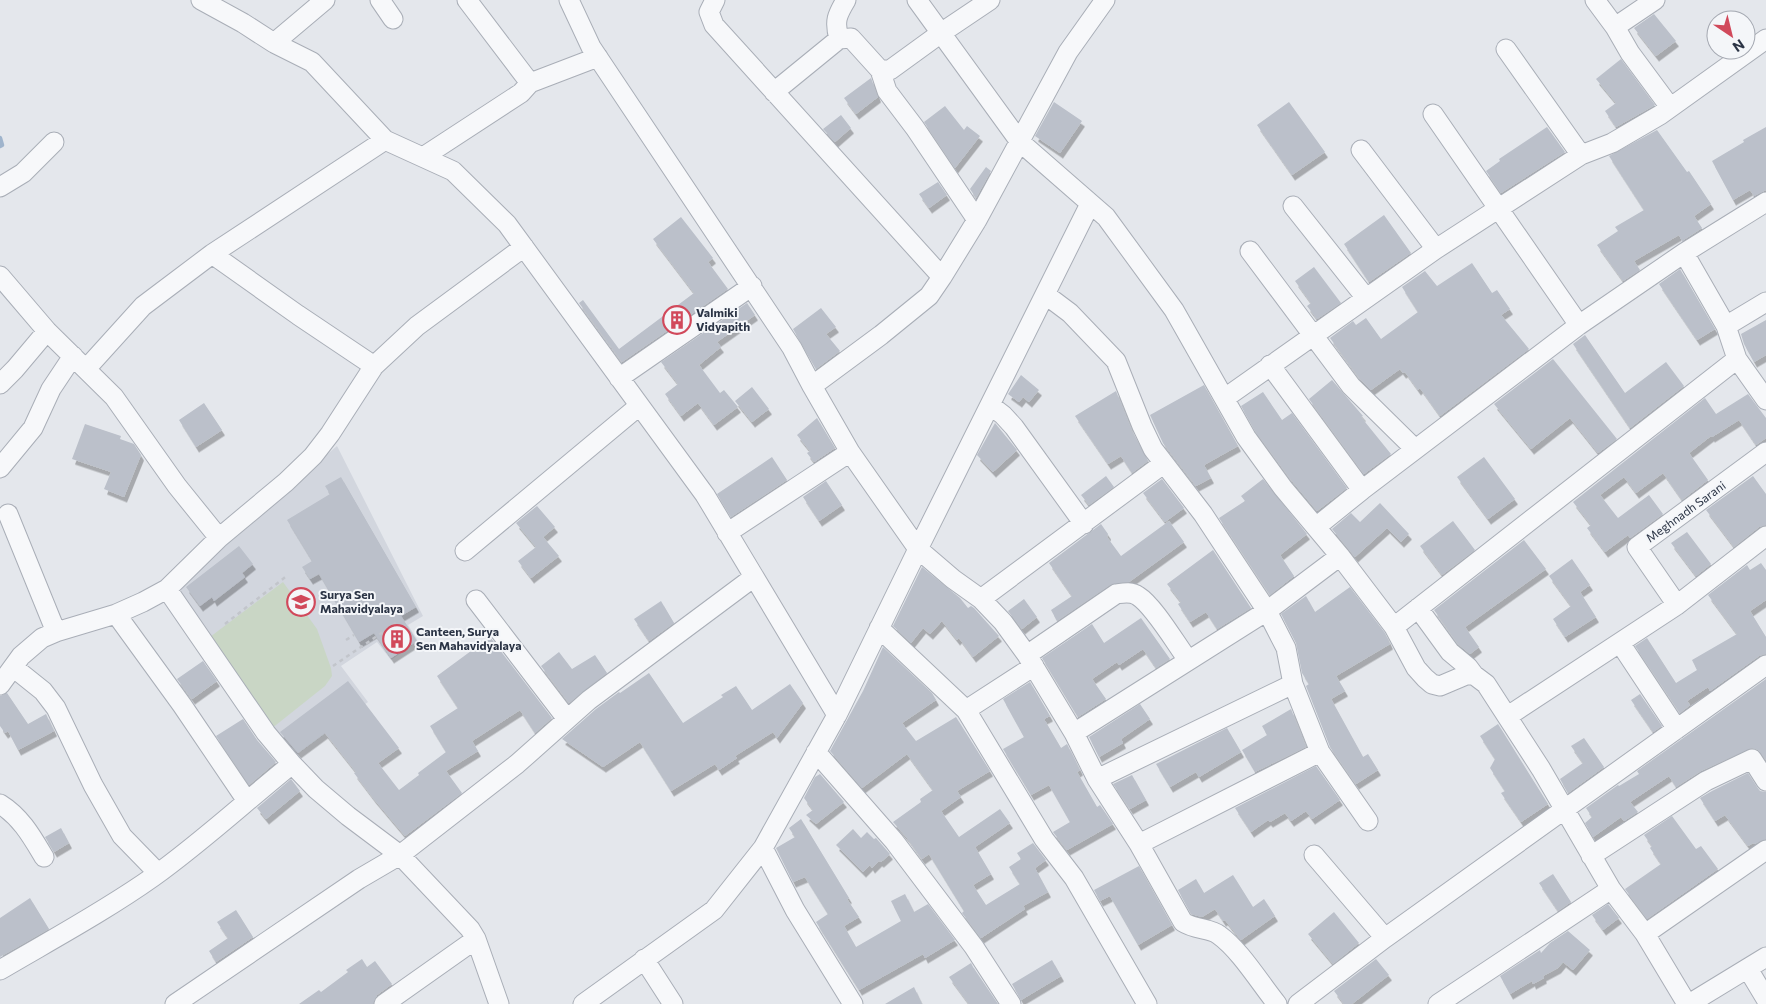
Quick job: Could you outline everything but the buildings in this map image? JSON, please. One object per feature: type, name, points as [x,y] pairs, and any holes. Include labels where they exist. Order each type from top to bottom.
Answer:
[{"type":"street","points":[[201,0],[243,22],[274,43],[312,62],[385,140],[453,171],[507,224],[704,496],[837,714]]},
{"type":"street","points":[[274,43],[325,0]]},
{"type":"street","points":[[380,0],[393,19]]},
{"type":"street","points":[[467,0],[530,83]]},
{"type":"street","points":[[569,0],[591,47],[752,286],[792,348],[850,452],[918,549],[980,598],[1003,622],[1030,660],[1051,698],[1074,732],[1097,779],[1139,844],[1183,922],[1190,927],[1217,933],[1230,944],[1277,1004]]},
{"type":"street","points":[[715,0],[709,12],[714,25],[942,277]]},
{"type":"street","points":[[839,39],[835,26],[838,15],[846,0]]},
{"type":"street","points":[[917,0],[1020,142],[1106,217],[1174,310],[1246,437],[1283,488],[1340,556],[1394,627],[1416,668],[1432,684],[1440,686],[1466,675],[1474,675]]},
{"type":"street","points":[[880,70],[890,70],[990,0]]},
{"type":"street","points":[[812,386],[899,322],[929,296],[977,220],[1068,52],[1105,0]]},
{"type":"street","points":[[1595,0],[1615,27],[1630,53],[1670,107]]},
{"type":"street","points":[[1615,27],[1655,0]]},
{"type":"street","points":[[774,92],[839,39],[851,38],[880,70],[887,91],[915,128],[977,220]]},
{"type":"street","points":[[1225,398],[1436,249],[1581,155],[1612,143],[1670,107],[1766,39]]},
{"type":"street","points":[[1506,49],[1581,155]]},
{"type":"street","points":[[423,157],[521,93],[530,83],[598,57]]},
{"type":"street","points":[[1433,114],[1579,325]]},
{"type":"street","points":[[0,468],[33,428],[51,389],[143,306],[212,254],[385,140]]},
{"type":"street","points":[[0,187],[23,173],[54,142]]},
{"type":"street","points":[[1360,150],[1436,249]]},
{"type":"street","points":[[1316,527],[1415,449],[1579,325],[1684,253],[1766,202]]},
{"type":"street","points":[[583,1004],[714,910],[762,848],[837,714],[1090,204]]},
{"type":"street","points":[[1293,206],[1366,298]]},
{"type":"street","points":[[0,686],[30,647],[42,638],[116,614],[143,602],[167,588],[219,538],[286,482],[313,456],[330,434],[374,366],[417,326],[524,247]]},
{"type":"street","points":[[1250,251],[1351,386],[1415,449]]},
{"type":"street","points":[[1684,253],[1726,326],[1737,359],[1766,400]]},
{"type":"street","points":[[212,254],[374,366]]},
{"type":"street","points":[[0,276],[47,332],[114,397],[177,486],[219,538]]},
{"type":"street","points":[[619,378],[752,286]]},
{"type":"street","points":[[1046,295],[1070,313],[1116,361],[1142,426],[1163,464],[1203,514],[1267,610],[1286,648],[1293,684],[1320,752],[1368,821]]},
{"type":"street","points":[[1726,326],[1766,302]]},
{"type":"street","points":[[0,384],[47,332]]},
{"type":"street","points":[[1394,627],[1737,359]]},
{"type":"street","points":[[1270,366],[1362,490]]},
{"type":"street","points":[[990,404],[1014,428],[1084,524]]},
{"type":"street","points":[[465,551],[639,406]]},
{"type":"street","points":[[728,533],[850,452]]},
{"type":"street","name":"Meghnadh Sarani","points":[[1677,605],[1637,547],[1766,452]]},
{"type":"street","points":[[980,598],[1084,524],[1163,464]]},
{"type":"street","points":[[8,514],[56,632]]},
{"type":"street","points":[[1508,716],[1677,605],[1766,536]]},
{"type":"street","points":[[1074,732],[1267,610],[1340,556]]},
{"type":"street","points":[[175,1004],[359,879],[400,855],[517,764],[589,700],[754,577]]},
{"type":"street","points":[[167,588],[266,732],[292,764],[316,789],[348,816],[400,855],[470,929],[476,939],[499,1004]]},
{"type":"street","points":[[966,710],[1116,594],[1126,592],[1137,595],[1148,605],[1188,660]]},
{"type":"street","points":[[476,600],[567,719]]},
{"type":"street","points":[[1418,608],[1450,652],[1486,684],[1508,716],[1610,889],[1645,934],[1688,1004],[1766,957]]},
{"type":"street","points":[[116,614],[247,801]]},
{"type":"street","points":[[879,628],[966,710],[1044,839],[1074,878],[1146,1004]]},
{"type":"street","points":[[1620,643],[1677,730]]},
{"type":"street","points":[[1298,1004],[1384,938],[1766,665]]},
{"type":"street","points":[[13,668],[43,691],[56,708],[93,785],[122,836],[158,873]]},
{"type":"street","points":[[1097,779],[1293,684]]},
{"type":"street","points":[[816,752],[894,841],[974,947],[1011,1004]]},
{"type":"street","points":[[1139,844],[1320,752]]},
{"type":"street","points":[[1591,856],[1706,781],[1759,753],[1766,781]]},
{"type":"street","points":[[0,970],[70,929],[158,873],[192,848],[292,764]]},
{"type":"street","points":[[0,804],[10,810],[23,823],[44,857]]},
{"type":"street","points":[[762,848],[795,910],[854,1004]]},
{"type":"street","points":[[1645,934],[1766,850]]},
{"type":"street","points":[[1314,855],[1384,938]]},
{"type":"street","points":[[1438,1004],[1610,889]]},
{"type":"street","points":[[384,1004],[476,939]]},
{"type":"street","points":[[644,959],[673,1004]]},
{"type":"street","points":[[1748,969],[1766,999]]},
{"type":"path","points":[[225,624],[288,575]]},
{"type":"path","points":[[333,666],[396,623]]},
{"type":"path","points":[[346,640],[354,635]]},
{"type":"shaded area","name":"Surya Sen Mahavidyalaya","points":[[337,446],[423,616],[408,625],[418,641],[391,660],[377,642],[341,666],[368,702],[292,758],[181,594],[181,590],[183,584],[254,516]]},
{"type":"green space","points":[[283,582],[317,629],[332,676],[325,686],[271,729],[210,637]]},
{"type":"waterway","points":[[0,138],[2,145],[0,146]]},
{"type":"place","name":"Valmiki Vidyapith","points":[[677,320]]},
{"type":"place","name":"Surya Sen Mahavidyalaya","points":[[301,602]]},
{"type":"place","name":"Canteen, Surya Sen Mahavidyalaya","points":[[397,639]]}]
